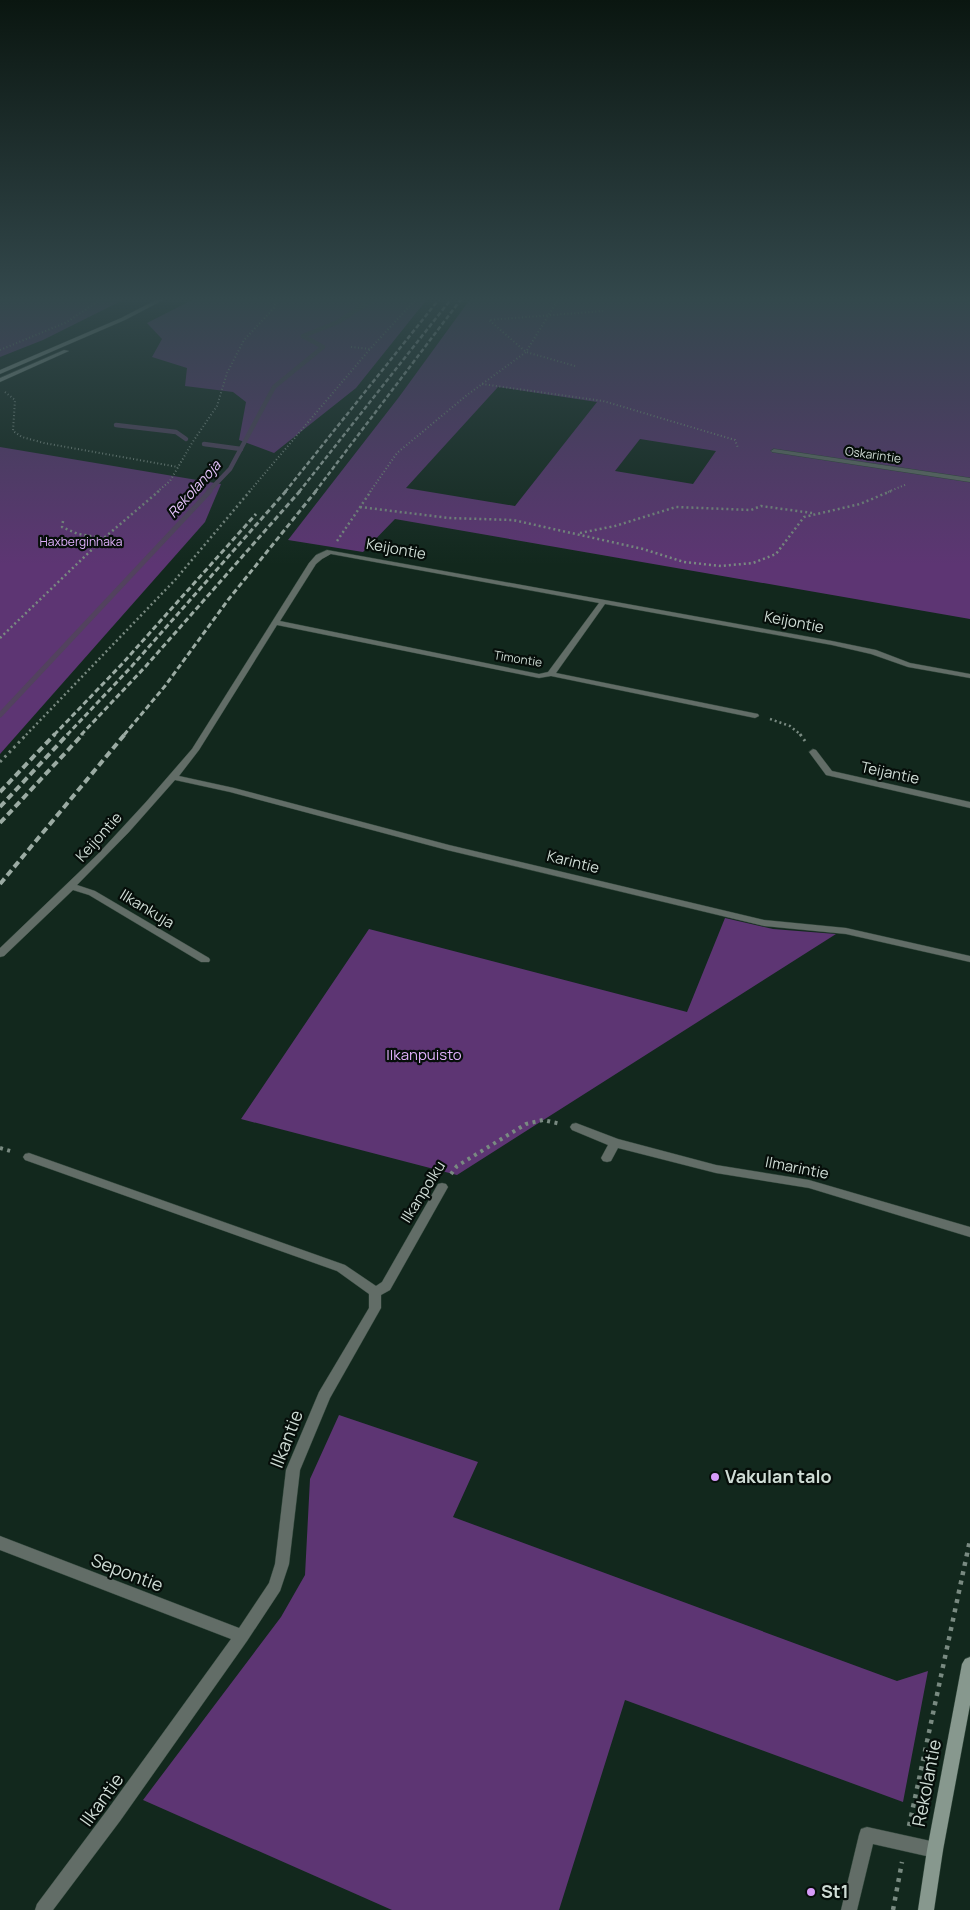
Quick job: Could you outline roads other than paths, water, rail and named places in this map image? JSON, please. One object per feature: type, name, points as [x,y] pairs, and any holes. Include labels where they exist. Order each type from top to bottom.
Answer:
[{"type":"main road","name":"Rekolantie","points":[[926,1910],[935,1850],[970,1664]]},
{"type":"street","name":"Oskarintie","points":[[774,451],[970,480]]},
{"type":"street","name":"Keijontie","points":[[0,954],[72,887],[173,777],[195,750],[266,636],[277,623],[313,563],[319,557],[330,552],[859,648],[908,665],[970,676]]},
{"type":"street","points":[[552,674],[604,601]]},
{"type":"street","name":"Timontie","points":[[277,623],[539,676],[552,674],[755,716]]},
{"type":"street","name":"Teijantie","points":[[813,752],[829,772],[970,805]]},
{"type":"street","name":"Karintie","points":[[173,777],[231,790],[452,848],[764,923],[846,932],[970,958]]},
{"type":"street","name":"Ilkankuja","points":[[72,887],[92,893],[205,960]]},
{"type":"street","name":"Ilmarintie","points":[[576,1127],[615,1143],[716,1169],[809,1184],[970,1232]]},
{"type":"street","points":[[607,1158],[615,1143]]},
{"type":"street","points":[[29,1157],[341,1268],[375,1292]]},
{"type":"street","name":"Ilkanpolku","points":[[375,1292],[386,1286],[442,1187]]},
{"type":"street","name":"Ilkantie","points":[[43,1910],[114,1815],[242,1636],[275,1586],[283,1555],[293,1470],[324,1396],[375,1308],[375,1292]]},
{"type":"street","name":"Sepontie","points":[[0,1543],[242,1636]]},
{"type":"street","points":[[849,1910],[867,1836],[935,1850]]},
{"type":"waterway","name":"Rekolanoja","points":[[241,449],[274,387]]},
{"type":"waterway","points":[[116,425],[176,432],[186,439]]},
{"type":"waterway","points":[[204,444],[241,449]]},
{"type":"waterway","name":"Rekolanoja","points":[[208,492],[230,469],[241,449]]},
{"type":"waterway","name":"Rekolanoja","points":[[0,715],[210,491]]},
{"type":"railway","points":[[285,492],[369,387]]},
{"type":"railway","points":[[299,492],[382,387]]},
{"type":"railway","points":[[315,492],[394,387]]},
{"type":"railway","points":[[67,735],[132,666],[286,491]]},
{"type":"railway","points":[[81,735],[146,666],[300,491]]},
{"type":"railway","points":[[124,735],[165,686],[228,600],[316,491]]},
{"type":"railway","points":[[54,735],[122,664],[256,514]]},
{"type":"railway","points":[[0,792],[55,734]]},
{"type":"railway","points":[[0,807],[68,734]]},
{"type":"railway","points":[[0,823],[83,734]]},
{"type":"railway","points":[[0,884],[125,734]]},
{"type":"place","name":"Vakulan talo","points":[[715,1477]]},
{"type":"place","name":"St1","points":[[811,1892]]},
{"type":"park label","name":"Haxberginhaka","points":[[81,542]]},
{"type":"park label","name":"Ilkanpuisto","points":[[424,1055]]}]
